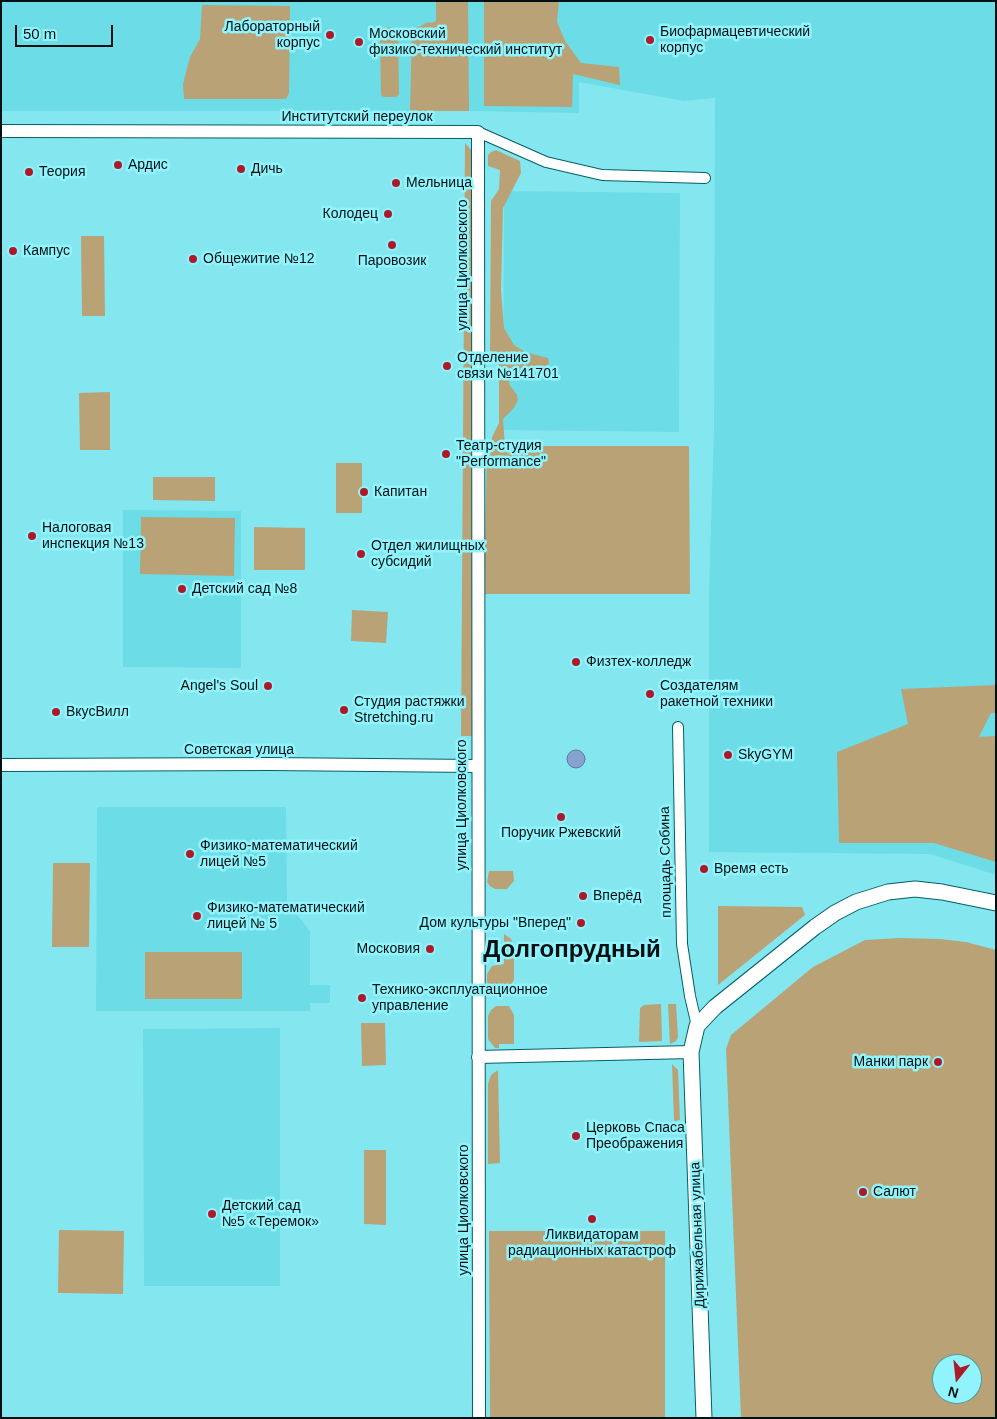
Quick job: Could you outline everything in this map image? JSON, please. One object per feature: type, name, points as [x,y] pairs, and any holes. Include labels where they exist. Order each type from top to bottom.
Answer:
[{"type":"main road","points":[[697,1026],[715,1007],[815,927],[856,902],[888,892],[914,889],[942,892],[996,903]]},
{"type":"main road","name":"Дирижабельная улица","points":[[697,1026],[691,1052],[704,1418]]},
{"type":"street","name":"Институтский переулок","points":[[1,131],[478,132],[546,162],[602,175],[705,178]]},
{"type":"street","name":"улица Циолковского","points":[[478,132],[479,1418]]},
{"type":"street","name":"площадь Собина","points":[[678,726],[682,944],[697,1026]]},
{"type":"street","name":"Советская улица","points":[[1,765],[477,766]]},
{"type":"street","points":[[478,1057],[691,1052]]},
{"type":"shaded area","points":[[1,1],[996,1],[996,875],[930,854],[709,852],[709,592],[714,428],[715,98],[684,101],[579,82],[579,113],[469,111],[1,111]]},
{"type":"shaded area","points":[[436,1],[468,1],[469,111],[410,111],[412,31],[426,23],[435,22]]},
{"type":"shaded area","points":[[484,1],[559,1],[557,22],[565,41],[581,63],[619,67],[620,85],[573,74],[572,107],[484,106]]},
{"type":"shaded area","points":[[202,5],[290,6],[289,93],[286,99],[184,99],[183,84],[190,57],[200,39]]},
{"type":"shaded area","points":[[391,27],[398,31],[399,94],[396,97],[384,97],[381,95],[380,36],[383,28]]},
{"type":"shaded area","points":[[465,143],[472,151],[472,736],[461,736]]},
{"type":"shaded area","points":[[496,150],[520,161],[521,173],[503,208],[501,290],[504,328],[514,345],[525,352],[548,358],[549,363],[545,368],[521,368],[514,371],[510,378],[509,384],[517,395],[518,400],[514,408],[503,419],[505,446],[689,446],[690,594],[484,594],[487,446],[492,446],[492,437],[499,423],[499,360],[490,350],[491,201],[499,189],[500,170],[488,166],[488,155]]},
{"type":"shaded area","points":[[504,191],[680,193],[679,432],[503,430]]},
{"type":"shaded area","points":[[81,236],[104,236],[105,316],[82,316]]},
{"type":"shaded area","points":[[110,392],[110,450],[80,450],[79,393]]},
{"type":"shaded area","points":[[336,463],[362,463],[362,513],[336,513]]},
{"type":"shaded area","points":[[153,477],[215,477],[215,501],[153,500]]},
{"type":"shaded area","name":"Детский сад №8","points":[[123,510],[241,511],[241,668],[123,667]]},
{"type":"shaded area","points":[[141,517],[235,518],[234,576],[140,574]]},
{"type":"shaded area","points":[[254,527],[305,528],[305,570],[254,570]]},
{"type":"shaded area","points":[[352,610],[388,612],[386,643],[351,641]]},
{"type":"shaded area","points":[[996,685],[996,713],[991,713],[979,737],[996,736],[996,862],[934,843],[839,843],[837,752],[908,724],[901,689]]},
{"type":"shaded area","points":[[572,750],[580,750],[585,755],[583,766],[572,768],[567,763],[567,755]]},
{"type":"shaded area","name":"Физико-математический лицей № 5","points":[[97,807],[286,807],[287,902],[310,931],[310,985],[330,985],[330,1003],[310,1003],[310,1011],[96,1011]]},
{"type":"shaded area","points":[[53,863],[90,863],[89,947],[52,947]]},
{"type":"shaded area","points":[[489,871],[513,871],[514,881],[507,889],[495,889],[487,882]]},
{"type":"shaded area","points":[[718,906],[802,907],[805,915],[718,985]]},
{"type":"shaded area","points":[[504,934],[511,939],[514,946],[514,980],[509,987],[498,989],[489,985],[487,974],[492,966],[504,964]]},
{"type":"shaded area","name":"Салют","points":[[900,938],[940,939],[966,942],[996,950],[996,1418],[741,1418],[726,1049],[731,1035],[813,967],[865,940]]},
{"type":"shaded area","points":[[145,952],[242,952],[242,999],[145,999]]},
{"type":"shaded area","points":[[661,1004],[662,1041],[639,1042],[640,1008],[644,1005]]},
{"type":"shaded area","points":[[668,1004],[676,1004],[678,1037],[676,1041],[670,1044]]},
{"type":"shaded area","points":[[496,1006],[509,1006],[514,1015],[514,1044],[499,1044],[499,1048],[495,1048],[488,1039],[488,1016]]},
{"type":"shaded area","points":[[361,1023],[385,1023],[386,1065],[362,1066]]},
{"type":"shaded area","name":"Детский сад №5 «Теремок»","points":[[280,1028],[280,1286],[144,1286],[143,1029]]},
{"type":"shaded area","points":[[672,1064],[678,1070],[680,1120],[674,1121]]},
{"type":"shaded area","points":[[498,1070],[500,1163],[488,1164],[488,1084],[491,1075]]},
{"type":"shaded area","points":[[364,1150],[386,1150],[386,1225],[364,1224]]},
{"type":"shaded area","points":[[59,1230],[124,1231],[123,1294],[58,1293]]},
{"type":"shaded area","points":[[489,1231],[665,1231],[665,1418],[490,1418]]},
{"type":"place","name":"Лабораторный корпус","points":[[330,35]]},
{"type":"place","name":"Биофармацевтический корпус","points":[[650,40]]},
{"type":"place","name":"Московский физико-технический институт","points":[[359,42]]},
{"type":"place","name":"Ардис","points":[[118,165]]},
{"type":"place","name":"Дичь","points":[[241,169]]},
{"type":"place","name":"Теория","points":[[29,172]]},
{"type":"place","name":"Мельница","points":[[396,183]]},
{"type":"place","name":"Колодец","points":[[388,214]]},
{"type":"place","name":"Паровозик","points":[[392,245]]},
{"type":"place","name":"Кампус","points":[[13,251]]},
{"type":"place","name":"Общежитие №12","points":[[193,259]]},
{"type":"place","name":"Отделение связи №141701","points":[[447,366]]},
{"type":"place","name":"Театр-студия \"Performance\"","points":[[446,454]]},
{"type":"place","name":"Капитан","points":[[364,492]]},
{"type":"place","name":"Налоговая инспекция №13","points":[[32,536]]},
{"type":"place","name":"Отдел жилищных субсидий","points":[[361,554]]},
{"type":"place","name":"Детский сад №8","points":[[182,589]]},
{"type":"place","name":"Физтех-колледж","points":[[576,662]]},
{"type":"place","name":"Angel's Soul","points":[[268,686]]},
{"type":"place","name":"Создателям ракетной техники","points":[[650,694]]},
{"type":"place","name":"Студия растяжки Stretching.ru","points":[[344,710]]},
{"type":"place","name":"ВкусВилл","points":[[56,712]]},
{"type":"place","name":"SkyGYM","points":[[728,755]]},
{"type":"place","name":"Поручик Ржевский","points":[[561,817]]},
{"type":"place","name":"Физико-математический лицей №5","points":[[190,854]]},
{"type":"place","name":"Время есть","points":[[704,869]]},
{"type":"place","name":"Вперёд","points":[[583,896]]},
{"type":"place","name":"Физико-математический лицей № 5","points":[[197,916]]},
{"type":"place","name":"Дом культуры \"Вперед\"","points":[[581,923]]},
{"type":"place","name":"Московия","points":[[430,949]]},
{"type":"place","name":"Технико-эксплуатационное управление","points":[[362,998]]},
{"type":"place","name":"Манки парк","points":[[938,1062]]},
{"type":"place","name":"Церковь Спаса Преображения","points":[[576,1136]]},
{"type":"place","name":"Салют","points":[[863,1192]]},
{"type":"place","name":"Детский сад №5 «Теремок»","points":[[212,1214]]},
{"type":"place","name":"Ликвидаторам радиационных катастроф","points":[[592,1219]]},
{"type":"district","name":"Долгопрудный","points":[[572,950]]}]
